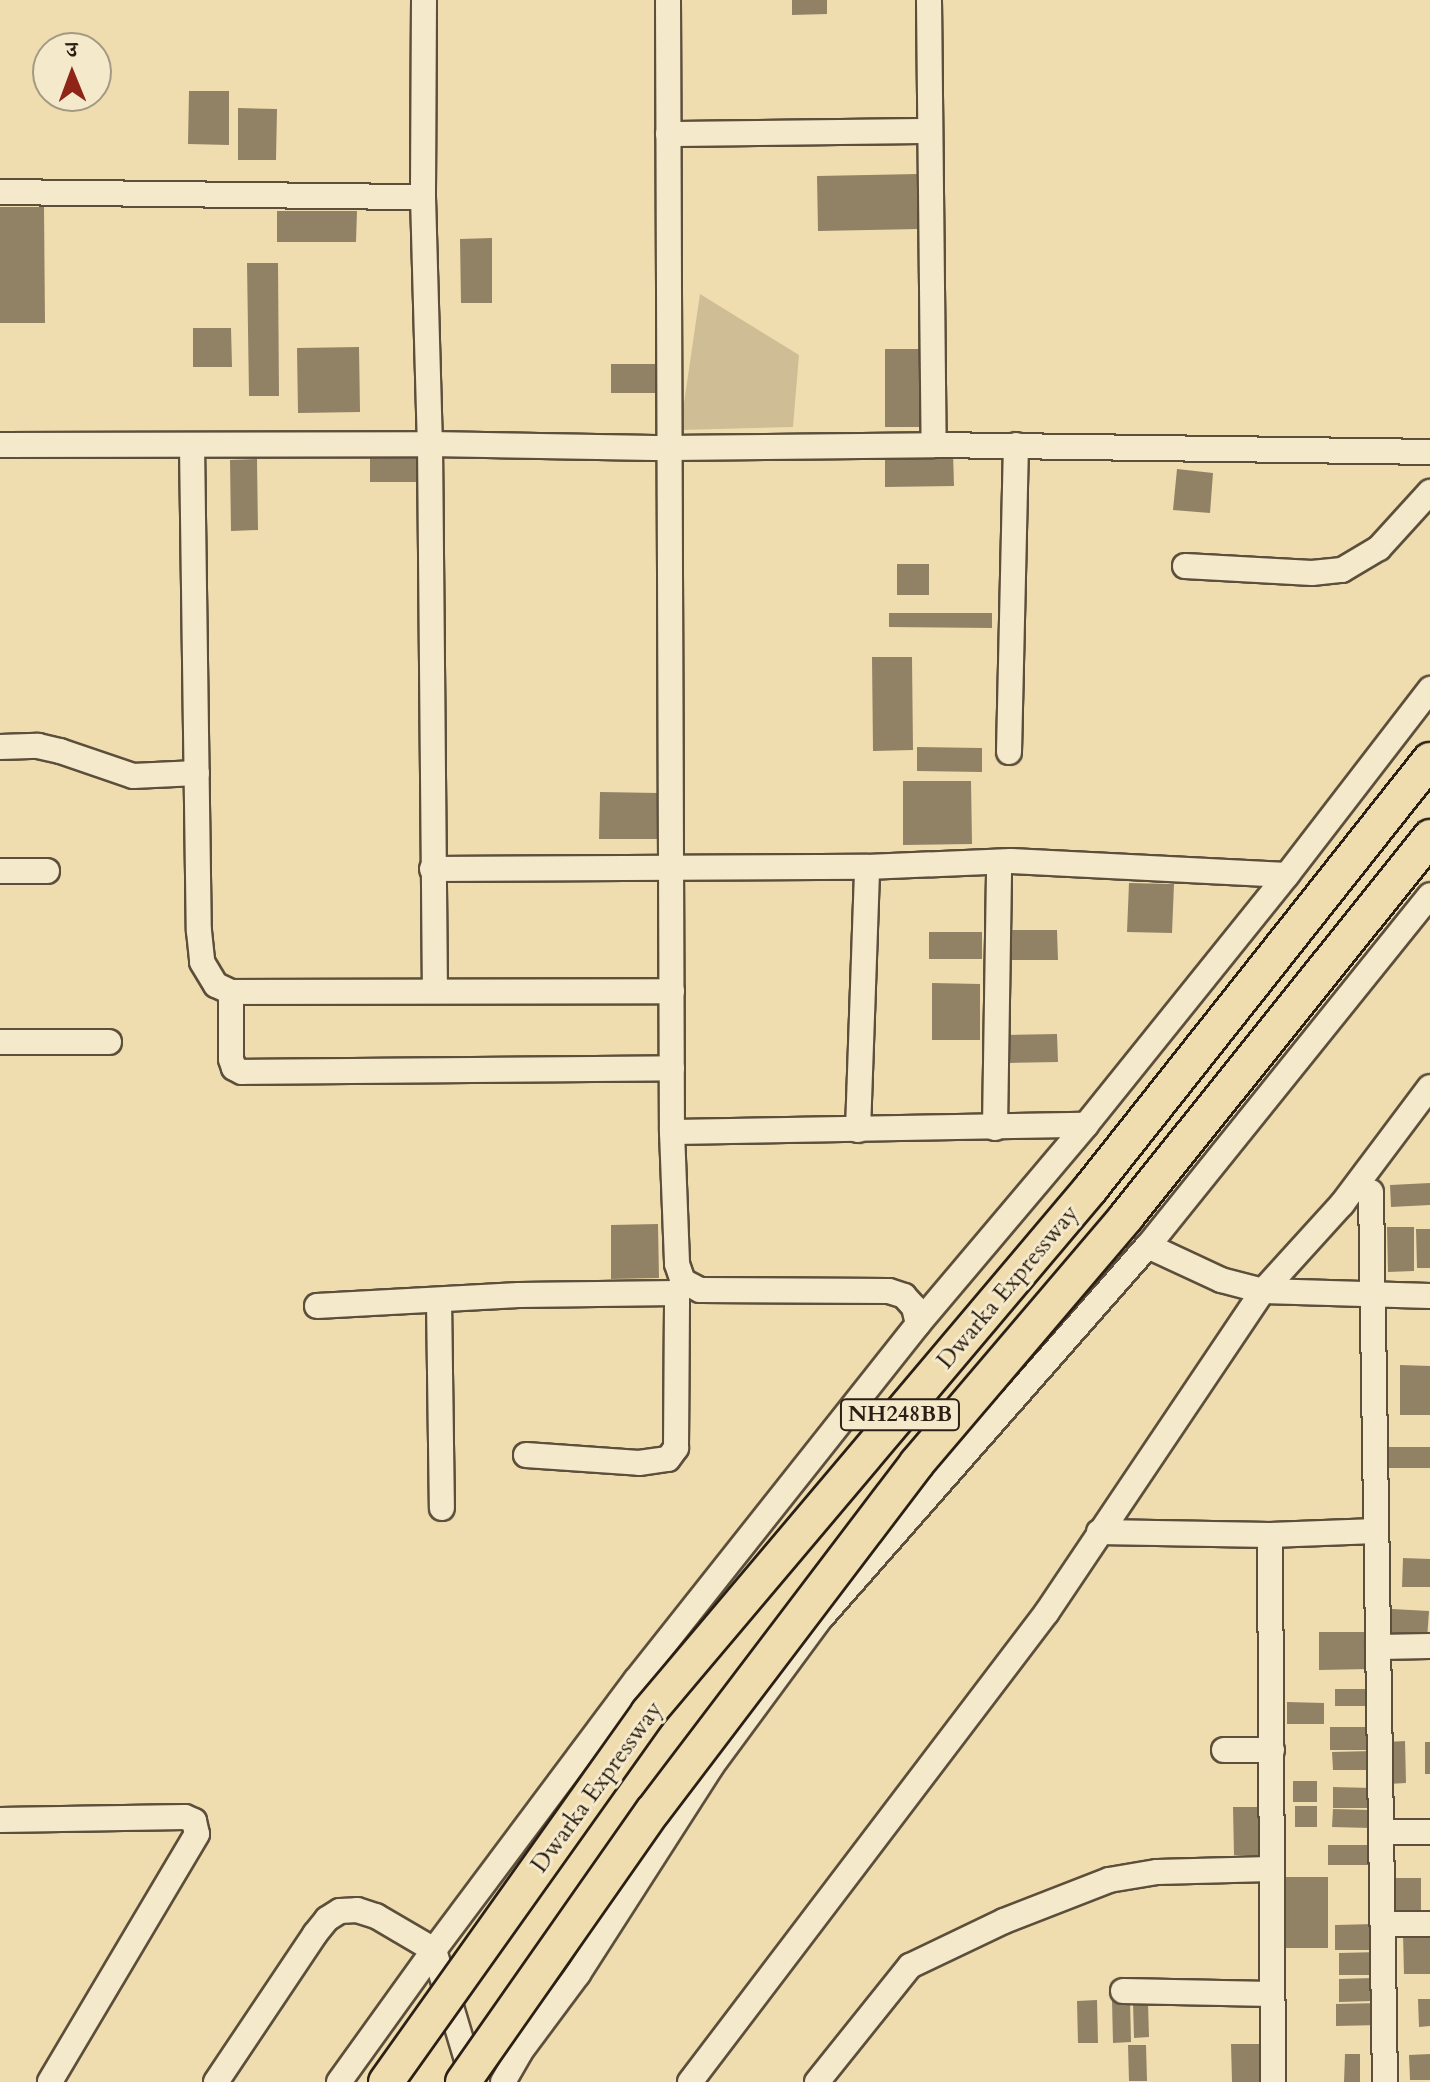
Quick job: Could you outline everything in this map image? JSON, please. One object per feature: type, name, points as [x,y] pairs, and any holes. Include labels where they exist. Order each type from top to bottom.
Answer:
[{"type":"highway","name":"Dwarka Expressway","points":[[386,2082],[648,1713],[1091,1188],[1430,760]]},
{"type":"highway","name":"Dwarka Expressway","points":[[463,2082],[653,1811],[917,1463],[1126,1217],[1430,837]]},
{"type":"street","points":[[424,0],[423,197],[430,444],[435,991]]},
{"type":"street","points":[[526,1455],[639,1463],[668,1459],[676,1448],[680,1287],[672,1132],[668,0]]},
{"type":"street","points":[[929,0],[934,445]]},
{"type":"street","points":[[668,134],[930,131]]},
{"type":"street","points":[[0,192],[423,197]]},
{"type":"street","points":[[0,445],[430,444],[669,448],[1016,445],[1430,452]]},
{"type":"street","points":[[192,445],[202,962],[216,985],[231,992],[672,991]]},
{"type":"street","points":[[1009,752],[1016,445]]},
{"type":"street","points":[[1185,566],[1312,573],[1342,570],[1379,548],[1430,492]]},
{"type":"street","points":[[339,2082],[636,1680],[918,1324],[1086,1125],[1287,875],[1430,689]]},
{"type":"street","points":[[0,747],[38,746],[133,776],[197,773]]},
{"type":"street","points":[[432,869],[867,867],[999,862],[1116,864],[1287,875]]},
{"type":"street","points":[[995,1128],[999,862]]},
{"type":"street","points":[[858,1130],[867,867]]},
{"type":"street","points":[[0,871],[47,871]]},
{"type":"street","points":[[503,2082],[520,2052],[578,1974],[710,1768],[819,1620],[1148,1246],[1430,895]]},
{"type":"street","points":[[231,992],[231,1059],[234,1068],[242,1072],[672,1068]]},
{"type":"street","points":[[0,1042],[109,1042]]},
{"type":"street","points":[[690,2082],[1047,1612],[1263,1291],[1342,1204],[1430,1087]]},
{"type":"street","points":[[672,1132],[1086,1125]]},
{"type":"street","points":[[1371,1192],[1385,2082]]},
{"type":"street","points":[[1148,1246],[1221,1280],[1263,1291],[1430,1296]]},
{"type":"street","points":[[317,1306],[680,1287],[723,1293],[889,1291],[904,1296],[914,1307],[918,1324]]},
{"type":"street","points":[[439,1300],[442,1508]]},
{"type":"street","points":[[1099,1532],[1270,1535],[1376,1531]]},
{"type":"street","points":[[1270,1535],[1273,2082]]},
{"type":"street","points":[[1378,1647],[1430,1646]]},
{"type":"street","points":[[1224,1750],[1272,1750]]},
{"type":"street","points":[[0,1820],[163,1815],[194,1821],[197,1834],[50,2082]]},
{"type":"street","points":[[1381,1832],[1430,1832]]},
{"type":"street","points":[[817,2082],[910,1966],[1004,1921],[1109,1880],[1157,1872],[1270,1869]]},
{"type":"street","points":[[216,2082],[327,1919],[340,1911],[357,1910],[376,1916],[434,1950],[474,2082]]},
{"type":"street","points":[[1383,1924],[1430,1924]]},
{"type":"street","points":[[1123,1991],[1272,1994]]},
{"type":"shaded area","points":[[700,294],[799,355],[793,427],[680,430]]},
{"type":"building","points":[[792,0],[827,0],[827,14],[792,15]]},
{"type":"building","points":[[189,91],[229,91],[229,145],[188,144]]},
{"type":"building","points":[[238,108],[277,109],[276,160],[238,160]]},
{"type":"building","points":[[918,174],[919,229],[818,231],[817,176]]},
{"type":"building","points":[[0,207],[44,207],[45,323],[0,323]]},
{"type":"building","points":[[277,211],[357,211],[356,242],[277,242]]},
{"type":"building","points":[[492,238],[492,303],[461,303],[460,239]]},
{"type":"building","points":[[247,263],[278,263],[279,396],[249,396]]},
{"type":"building","points":[[193,328],[231,328],[232,367],[193,367]]},
{"type":"building","points":[[359,347],[360,412],[298,413],[297,348]]},
{"type":"building","points":[[885,349],[927,349],[927,427],[885,427]]},
{"type":"building","points":[[611,364],[664,364],[664,393],[611,393]]},
{"type":"building","points":[[416,450],[416,482],[370,482],[370,451]]},
{"type":"building","points":[[953,451],[954,486],[885,487],[885,453]]},
{"type":"building","points":[[257,459],[258,530],[231,531],[230,460]]},
{"type":"building","points":[[1177,469],[1213,473],[1210,513],[1173,510]]},
{"type":"building","points":[[897,564],[929,564],[929,595],[897,595]]},
{"type":"building","points":[[889,613],[992,613],[992,628],[889,627]]},
{"type":"building","points":[[872,657],[912,657],[913,750],[873,751]]},
{"type":"building","points":[[917,747],[982,748],[982,772],[917,771]]},
{"type":"building","points":[[903,781],[971,781],[972,844],[903,845]]},
{"type":"building","points":[[600,792],[658,793],[657,839],[599,839]]},
{"type":"building","points":[[1129,883],[1174,884],[1172,933],[1127,932]]},
{"type":"building","points":[[1002,930],[1057,930],[1058,960],[1002,960]]},
{"type":"building","points":[[929,932],[982,932],[982,959],[929,959]]},
{"type":"building","points":[[932,983],[980,984],[980,1040],[932,1040]]},
{"type":"building","points":[[1057,1034],[1058,1062],[1008,1063],[1007,1035]]},
{"type":"building","points":[[1430,1183],[1430,1205],[1391,1207],[1390,1185]]},
{"type":"building","points":[[658,1224],[659,1278],[611,1279],[611,1225]]},
{"type":"building","points":[[1387,1227],[1414,1227],[1414,1271],[1388,1272]]},
{"type":"building","points":[[1416,1229],[1430,1229],[1430,1268],[1417,1268]]},
{"type":"building","points":[[1400,1365],[1430,1366],[1430,1415],[1400,1415]]},
{"type":"building","points":[[1386,1447],[1430,1447],[1430,1468],[1386,1468]]},
{"type":"building","points":[[1403,1558],[1430,1559],[1430,1587],[1402,1587]]},
{"type":"building","points":[[1392,1609],[1429,1611],[1427,1640],[1391,1638]]},
{"type":"building","points":[[1319,1632],[1369,1632],[1370,1669],[1319,1670]]},
{"type":"building","points":[[1335,1689],[1371,1689],[1371,1706],[1335,1706]]},
{"type":"building","points":[[1287,1702],[1324,1703],[1324,1724],[1287,1724]]},
{"type":"building","points":[[1330,1727],[1366,1727],[1366,1750],[1330,1750]]},
{"type":"building","points":[[1405,1741],[1406,1783],[1388,1784],[1387,1742]]},
{"type":"building","points":[[1425,1742],[1430,1742],[1430,1774],[1425,1774]]},
{"type":"building","points":[[1373,1751],[1373,1770],[1333,1770],[1332,1752]]},
{"type":"building","points":[[1293,1781],[1317,1781],[1317,1802],[1293,1802]]},
{"type":"building","points":[[1333,1787],[1372,1788],[1372,1808],[1333,1808]]},
{"type":"building","points":[[1295,1806],[1317,1806],[1317,1827],[1295,1827]]},
{"type":"building","points":[[1233,1807],[1258,1807],[1258,1855],[1234,1855]]},
{"type":"building","points":[[1333,1809],[1370,1810],[1370,1828],[1332,1827]]},
{"type":"building","points":[[1328,1845],[1377,1845],[1377,1865],[1328,1865]]},
{"type":"building","points":[[1279,1877],[1328,1877],[1328,1948],[1280,1948]]},
{"type":"building","points":[[1393,1878],[1421,1878],[1421,1917],[1393,1917]]},
{"type":"building","points":[[1375,1924],[1376,1950],[1335,1950],[1335,1925]]},
{"type":"building","points":[[1403,1934],[1430,1934],[1430,1974],[1404,1974]]},
{"type":"building","points":[[1379,1952],[1379,1975],[1339,1975],[1339,1953]]},
{"type":"building","points":[[1372,1978],[1372,2001],[1339,2002],[1339,1979]]},
{"type":"building","points":[[1112,1999],[1130,1999],[1131,2042],[1113,2043]]},
{"type":"building","points":[[1418,1999],[1430,1999],[1430,2026],[1419,2027]]},
{"type":"building","points":[[1097,2000],[1098,2043],[1078,2043],[1077,2001]]},
{"type":"building","points":[[1133,2002],[1148,2002],[1149,2037],[1134,2038]]},
{"type":"building","points":[[1380,2003],[1380,2025],[1336,2026],[1336,2004]]},
{"type":"building","points":[[1231,2044],[1263,2044],[1264,2082],[1232,2082]]},
{"type":"building","points":[[1128,2045],[1146,2045],[1147,2081],[1129,2081]]},
{"type":"building","points":[[1345,2054],[1360,2054],[1360,2082],[1344,2082]]},
{"type":"building","points":[[1430,2054],[1430,2080],[1410,2080],[1409,2055]]}]
